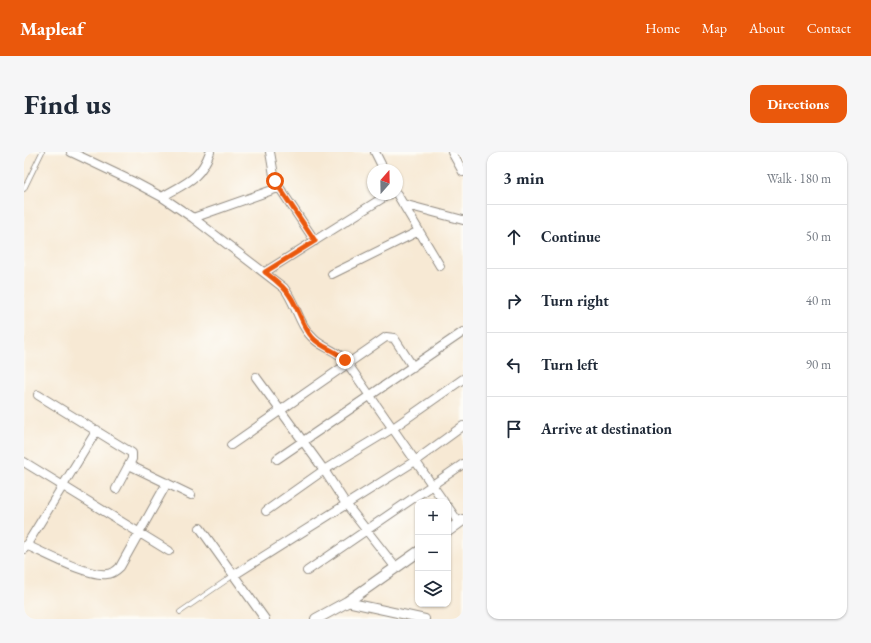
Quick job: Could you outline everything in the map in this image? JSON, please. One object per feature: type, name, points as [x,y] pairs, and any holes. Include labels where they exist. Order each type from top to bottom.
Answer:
[{"type":"street","points":[[71,152],[162,197],[193,218],[284,288],[306,329],[314,339],[338,352],[348,364],[442,499]]},
{"type":"street","points":[[162,197],[197,176],[204,168],[210,152]]},
{"type":"street","points":[[270,152],[272,173],[278,188],[315,241]]},
{"type":"street","points":[[375,152],[381,164]]},
{"type":"street","points":[[452,152],[463,172]]},
{"type":"street","points":[[193,218],[278,188]]},
{"type":"street","points":[[265,272],[380,200]]},
{"type":"street","points":[[400,200],[440,266]]},
{"type":"street","points":[[402,204],[463,220]]},
{"type":"street","points":[[332,274],[419,231]]},
{"type":"street","points":[[276,459],[463,332]]},
{"type":"street","points":[[231,446],[348,364],[391,336],[394,338],[413,367]]},
{"type":"street","points":[[256,377],[324,470],[346,504],[396,568]]},
{"type":"street","points":[[266,511],[324,470],[393,428],[463,379]]},
{"type":"street","points":[[38,395],[132,453],[132,459],[116,489]]},
{"type":"street","points":[[234,575],[415,460],[463,426]]},
{"type":"street","points":[[97,430],[25,547],[86,571],[108,574],[115,571],[120,567],[167,483]]},
{"type":"street","points":[[307,571],[463,464]]},
{"type":"street","points":[[129,465],[191,495]]},
{"type":"street","points":[[25,466],[63,486],[169,551]]},
{"type":"street","points":[[451,511],[461,522],[451,529]]},
{"type":"street","points":[[200,528],[265,619]]},
{"type":"street","points":[[316,619],[347,602],[415,554]]},
{"type":"street","points":[[347,602],[425,619]]},
{"type":"lane","points":[[24,189],[42,152]]},
{"type":"lane","points":[[180,612],[234,575]]},
{"type":"route","points":[[275,181],[278,188],[315,241],[265,272],[276,280],[291,296],[306,329],[314,339],[320,344],[338,352],[345,360]]}]
